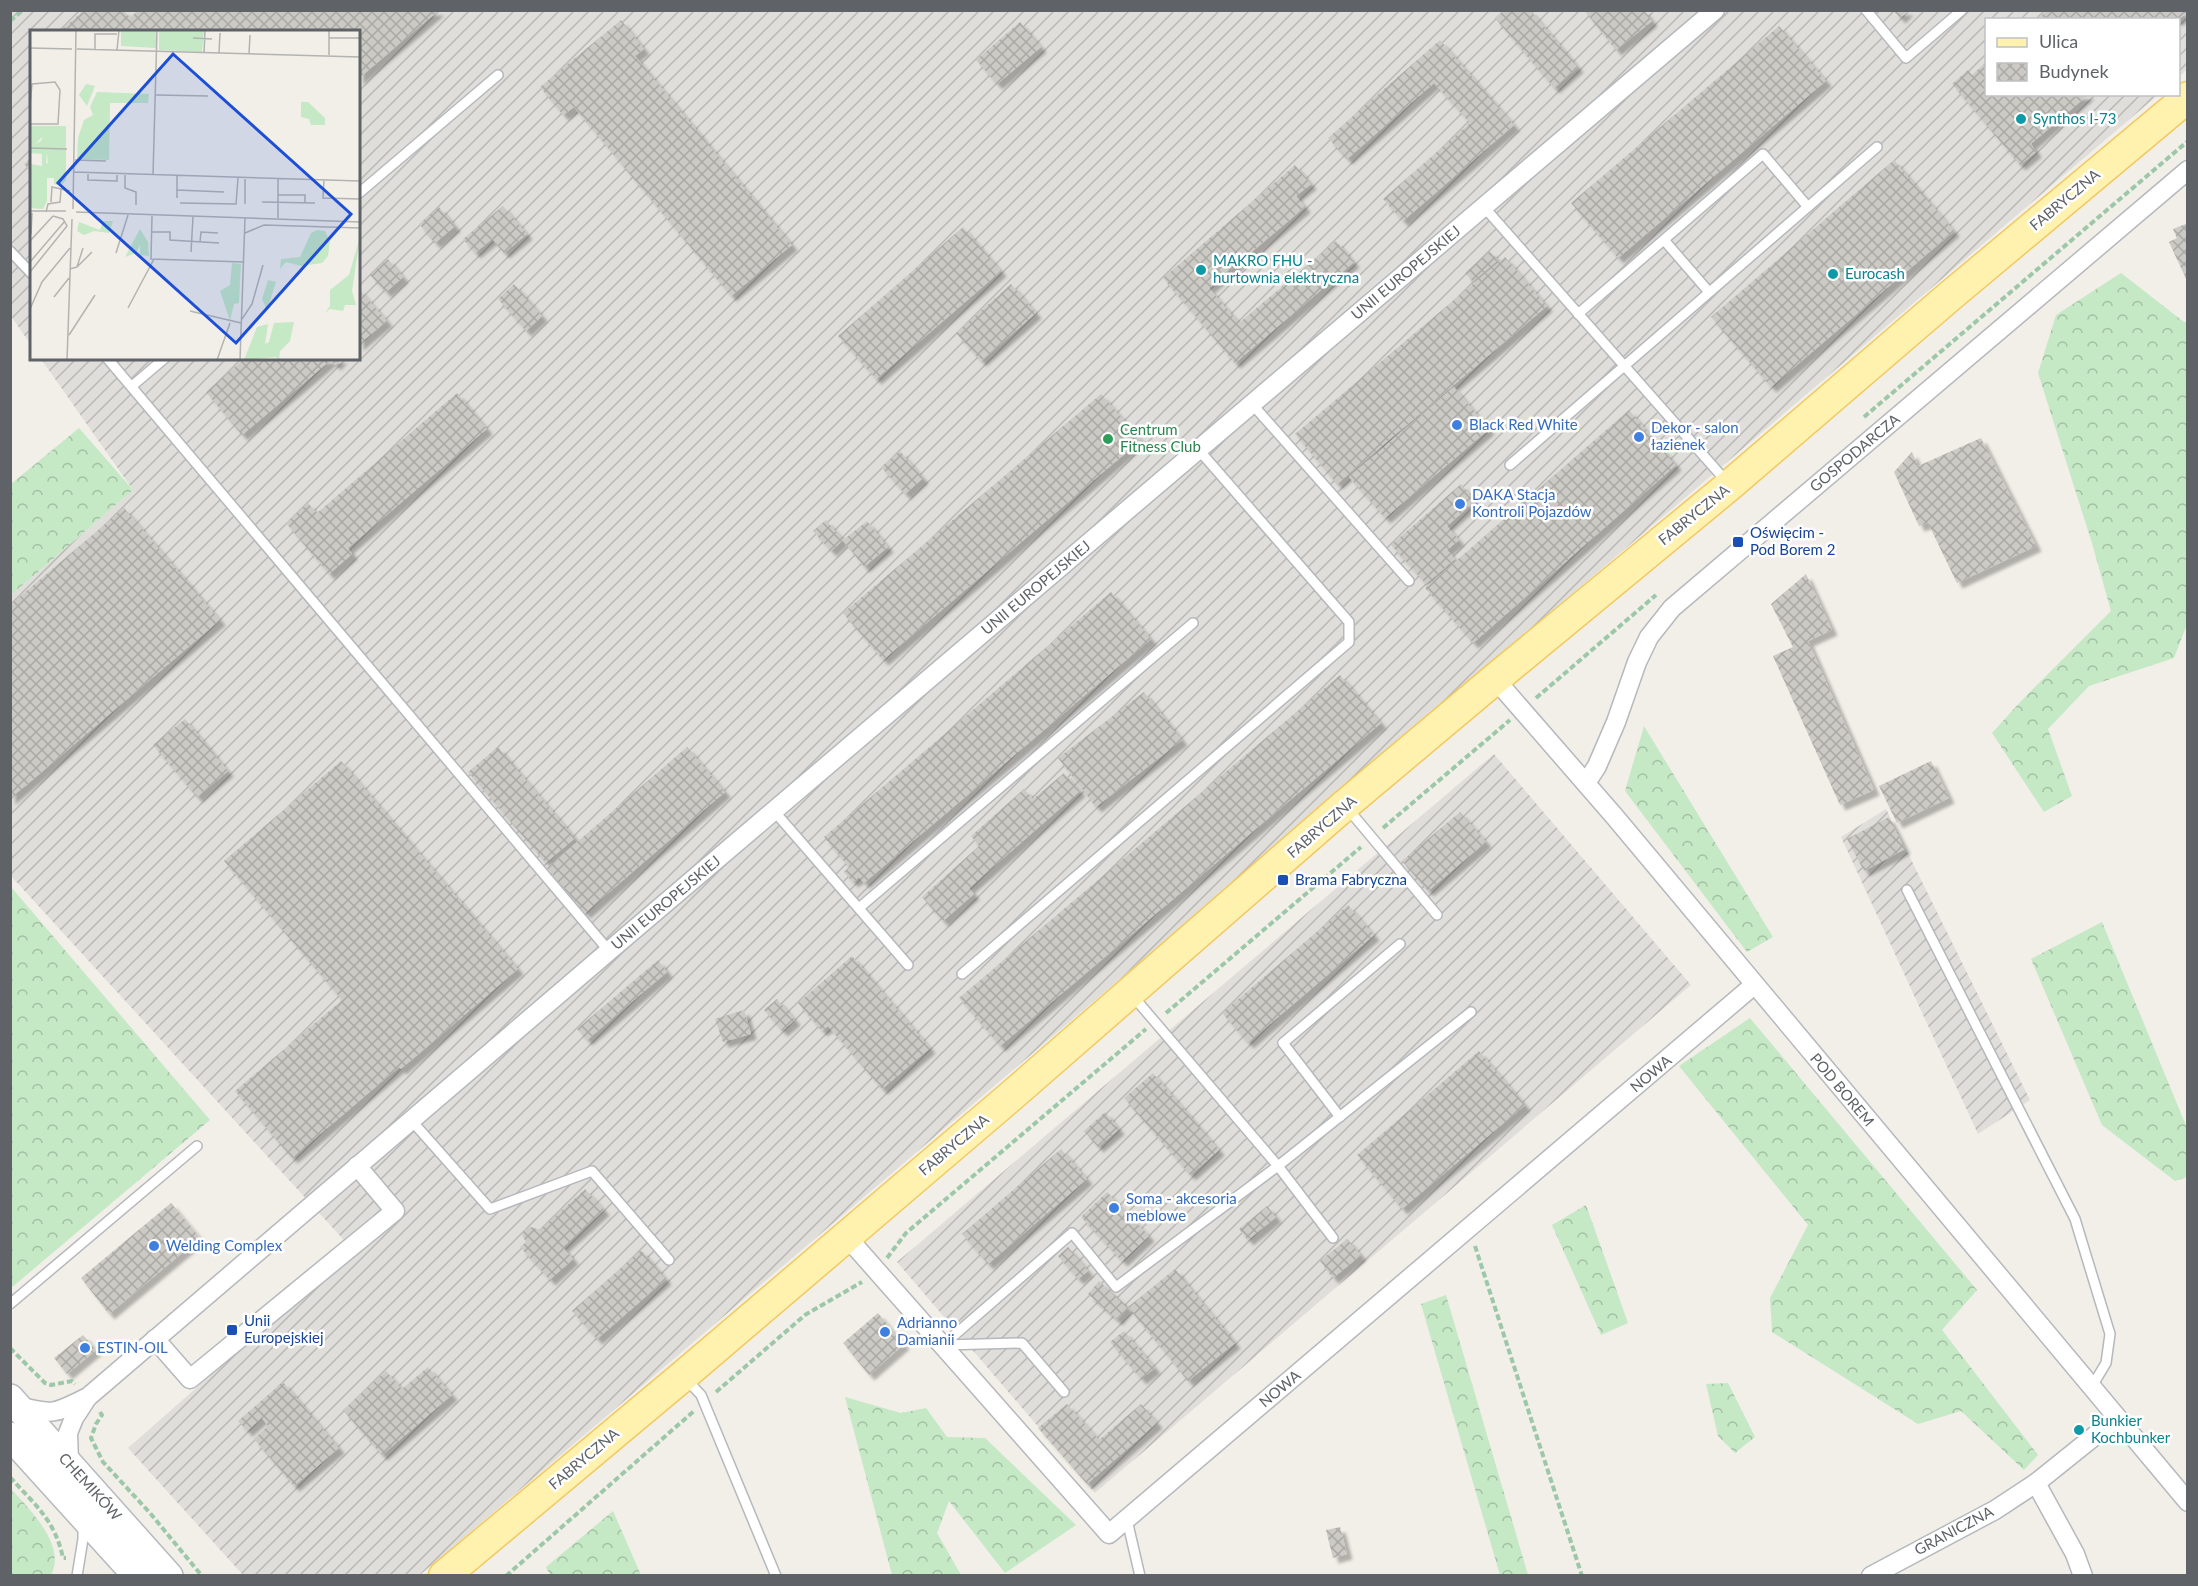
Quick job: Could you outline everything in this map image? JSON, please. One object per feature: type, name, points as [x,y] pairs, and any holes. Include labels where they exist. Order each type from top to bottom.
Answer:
[{"type":"main road","name":"FABRYCZNA","points":[[452,1571],[683,1376],[1495,678],[1730,485],[1932,311],[2187,97]]},
{"type":"main road","name":"CHEMIKÓW","points":[[14,1402],[169,1575]]},
{"type":"main road","name":"CHEMIKÓW","points":[[10,1436],[83,1516],[132,1575]]},
{"type":"street","name":"UNII EUROPEJSKIEJ","points":[[14,1402],[40,1412],[53,1412],[68,1408],[88,1397],[1715,10]]},
{"type":"street","name":"GOSPODARCZA","points":[[1586,783],[1597,766],[1616,722],[1637,662],[1650,638],[1672,608],[2187,170]]},
{"type":"street","name":"POD BOREM","points":[[1495,678],[1586,783],[2187,1502]]},
{"type":"street","name":"NOWA","points":[[846,1236],[1109,1534],[1754,985]]},
{"type":"street","points":[[155,1339],[189,1379],[395,1211],[357,1166]]},
{"type":"street","name":"UNII EUROPEJSKIEJ","points":[[69,1464],[68,1433],[74,1418],[88,1397]]},
{"type":"street","name":"GRANICZNA","points":[[1871,1575],[1995,1510],[2036,1483],[2117,1418]]},
{"type":"street","points":[[2036,1483],[2075,1554],[2083,1575]]},
{"type":"lane","points":[[1866,10],[1906,58],[1962,10]]},
{"type":"lane","points":[[360,192],[498,75]]},
{"type":"lane","points":[[1510,465],[1877,147]]},
{"type":"lane","points":[[1578,314],[1763,154],[1808,207]]},
{"type":"lane","points":[[1484,207],[1730,485]]},
{"type":"lane","points":[[1664,240],[1709,292]]},
{"type":"lane","points":[[10,251],[30,272]]},
{"type":"lane","points":[[109,360],[609,951]]},
{"type":"lane","points":[[132,386],[163,360]]},
{"type":"lane","points":[[1252,404],[1409,581]]},
{"type":"lane","points":[[962,974],[1349,642],[1349,622],[1198,449]]},
{"type":"lane","points":[[859,908],[1193,623]]},
{"type":"lane","points":[[1345,806],[1437,915]]},
{"type":"lane","points":[[774,811],[908,964]]},
{"type":"lane","points":[[1907,890],[2075,1219],[2110,1334],[2106,1363],[2091,1388]]},
{"type":"lane","points":[[1340,1116],[1284,1043],[1400,944]]},
{"type":"lane","points":[[1130,992],[1278,1166],[1333,1238]]},
{"type":"lane","points":[[943,1345],[1071,1233],[1116,1287],[1278,1166],[1471,1012]]},
{"type":"lane","points":[[411,1120],[490,1209],[592,1171],[669,1260]]},
{"type":"lane","points":[[10,1304],[197,1146]]},
{"type":"lane","points":[[943,1345],[1022,1343],[1064,1392]]},
{"type":"lane","points":[[683,1376],[701,1395],[776,1575]]},
{"type":"lane","points":[[77,1575],[83,1539],[83,1516]]},
{"type":"lane","points":[[1127,1520],[1140,1575]]},
{"type":"path","points":[[10,21],[23,10]]},
{"type":"path","points":[[506,1575],[806,1315],[852,1289],[876,1272],[906,1233],[1522,710]]},
{"type":"path","points":[[1469,1228],[1582,1575]]},
{"type":"path","points":[[10,1348],[45,1383],[51,1385],[72,1381],[88,1397],[102,1415],[91,1438],[103,1462],[158,1522],[202,1575]]},
{"type":"path","points":[[10,1478],[50,1522],[59,1537],[63,1558],[80,1559]]},
{"type":"shaded area","points":[[11,11],[2187,11],[2187,69],[2180,76],[2180,18],[1985,18],[1985,96],[2157,96],[420,1575],[243,1575],[128,1448],[353,1250],[11,876],[11,595],[133,490],[42,360],[360,360],[360,30],[30,30],[30,344],[11,316]]},
{"type":"shaded area","points":[[1494,754],[1691,985],[1095,1493],[897,1262]]},
{"type":"shaded area","points":[[1886,809],[2030,1100],[1978,1134],[1841,837]]},
{"type":"green space","points":[[2121,273],[2187,322],[2187,624],[2174,658],[2089,686],[2048,729],[2072,796],[2044,812],[1992,733],[2111,611],[2038,373],[2056,315]]},
{"type":"green space","points":[[79,428],[133,490],[11,595],[11,484]]},
{"type":"green space","points":[[1644,726],[1773,937],[1747,952],[1625,791]]},
{"type":"green space","points":[[11,887],[210,1120],[10,1288]]},
{"type":"green space","points":[[2102,922],[2187,1128],[2187,1177],[2175,1181],[2102,1125],[2031,959]]},
{"type":"green space","points":[[1750,1018],[1977,1290],[1942,1330],[2038,1455],[2024,1470],[1961,1411],[1918,1424],[1772,1332],[1770,1298],[1808,1225],[1679,1066]]},
{"type":"green space","points":[[1586,1205],[1628,1323],[1601,1335],[1552,1225]]},
{"type":"green space","points":[[1446,1295],[1528,1575],[1500,1575],[1421,1304]]},
{"type":"green space","points":[[1728,1383],[1755,1437],[1735,1453],[1718,1436],[1706,1384]]},
{"type":"green space","points":[[845,1397],[901,1413],[926,1408],[947,1437],[985,1438],[1076,1525],[1005,1573],[949,1501],[937,1533],[961,1575],[892,1575]]},
{"type":"green space","points":[[10,1488],[36,1517],[50,1540],[55,1564],[51,1575],[11,1575]]},
{"type":"green space","points":[[613,1511],[641,1575],[550,1575],[546,1567]]},
{"type":"building","points":[[84,10],[123,10],[130,18],[138,10],[439,10],[360,77],[360,30],[61,30]]},
{"type":"building","points":[[1504,10],[1530,10],[1578,67],[1554,88],[1495,18]]},
{"type":"building","points":[[1584,10],[1644,10],[1652,21],[1616,50]]},
{"type":"building","points":[[1893,10],[1908,10],[1900,18]]},
{"type":"building","points":[[2047,10],[2188,10],[2180,18],[2039,18]]},
{"type":"building","points":[[621,20],[644,49],[635,56],[792,245],[731,296],[574,107],[563,115],[540,87]]},
{"type":"building","points":[[1020,22],[1041,47],[997,84],[976,60]]},
{"type":"building","points":[[1779,26],[1826,81],[1618,258],[1571,203]]},
{"type":"building","points":[[1440,40],[1514,125],[1403,221],[1383,199],[1470,123],[1434,83],[1347,159],[1328,138]]},
{"type":"building","name":"Synthos I-73","points":[[1985,63],[1985,96],[2087,96],[2031,144],[2036,152],[2020,165],[1952,84],[1968,70],[1972,75]]},
{"type":"building","points":[[30,159],[30,171],[24,164]]},
{"type":"building","name":"Eurocash","points":[[1894,160],[1954,231],[1771,387],[1711,317]]},
{"type":"building","name":"MAKRO FHU - hurtownia elektryczna","points":[[1295,165],[1311,184],[1296,196],[1305,207],[1209,288],[1239,323],[1336,241],[1354,262],[1235,363],[1163,278]]},
{"type":"building","points":[[503,206],[527,234],[504,253],[492,239],[475,253],[463,239]]},
{"type":"building","points":[[439,207],[455,226],[435,243],[419,224]]},
{"type":"building","points":[[2188,223],[2188,283],[2169,242],[2177,238],[2173,229]]},
{"type":"building","points":[[963,227],[1001,271],[876,379],[838,336]]},
{"type":"building","points":[[1490,251],[1498,260],[1473,282],[1465,273]]},
{"type":"building","points":[[1505,257],[1547,306],[1337,484],[1295,434]]},
{"type":"building","points":[[388,259],[403,277],[386,292],[370,275]]},
{"type":"building","points":[[514,284],[542,316],[526,331],[498,299]]},
{"type":"building","points":[[1011,284],[1036,313],[981,361],[956,333]]},
{"type":"building","points":[[360,290],[387,321],[360,343]]},
{"type":"building","points":[[243,360],[331,360],[242,435],[206,392]]},
{"type":"building","points":[[1454,387],[1489,429],[1385,518],[1349,477]]},
{"type":"building","points":[[457,393],[487,429],[348,548],[352,554],[329,574],[286,523],[308,503],[317,513]]},
{"type":"building","points":[[1101,394],[1141,440],[883,660],[843,613]]},
{"type":"building","points":[[1629,410],[1676,465],[1473,643],[1425,588]]},
{"type":"building","points":[[1981,438],[2036,546],[1957,583],[1928,523],[1919,526],[1894,472],[1912,452],[1918,466]]},
{"type":"building","points":[[900,451],[923,478],[905,494],[881,467]]},
{"type":"building","points":[[1461,484],[1475,501],[1447,526],[1459,540],[1447,550],[1455,559],[1426,584],[1391,545]]},
{"type":"building","points":[[124,508],[220,620],[10,799],[10,605]]},
{"type":"building","points":[[826,520],[843,540],[831,551],[813,531]]},
{"type":"building","points":[[867,521],[888,547],[864,567],[843,540]]},
{"type":"building","points":[[1806,574],[1832,630],[1808,641],[1874,790],[1840,805],[1773,656],[1793,647],[1771,604]]},
{"type":"building","points":[[1111,592],[1151,639],[864,883],[859,877],[853,882],[844,872],[849,867],[824,837]]},
{"type":"building","points":[[1340,675],[1381,723],[1000,1046],[959,998]]},
{"type":"building","points":[[1144,692],[1182,740],[1096,807],[1058,758]]},
{"type":"building","points":[[185,719],[228,771],[197,797],[153,745]]},
{"type":"building","points":[[498,747],[575,838],[546,863],[468,772]]},
{"type":"building","points":[[687,747],[725,792],[585,913],[547,868]]},
{"type":"building","points":[[341,761],[518,969],[292,1158],[235,1091],[342,1000],[224,861]]},
{"type":"building","points":[[1931,761],[1949,798],[1897,823],[1879,786]]},
{"type":"building","points":[[1064,773],[1080,791],[969,888],[974,894],[943,921],[922,897],[979,846],[971,836],[1024,789],[1033,799]]},
{"type":"building","points":[[1460,812],[1486,842],[1428,891],[1402,861]]},
{"type":"building","points":[[1889,817],[1905,849],[1864,871],[1847,839]]},
{"type":"building","points":[[1348,905],[1374,935],[1248,1043],[1222,1013]]},
{"type":"building","points":[[852,956],[930,1048],[882,1089],[828,1026],[822,1031],[798,1003]]},
{"type":"building","points":[[658,960],[667,972],[587,1040],[577,1029]]},
{"type":"building","points":[[777,999],[795,1020],[782,1031],[764,1010]]},
{"type":"building","points":[[744,1010],[751,1034],[723,1042],[715,1019]]},
{"type":"building","points":[[1479,1051],[1525,1105],[1402,1209],[1357,1155]]},
{"type":"building","points":[[1153,1073],[1219,1150],[1190,1175],[1124,1098]]},
{"type":"building","points":[[1105,1112],[1119,1129],[1098,1147],[1084,1131]]},
{"type":"building","points":[[1061,1149],[1087,1179],[988,1264],[962,1234]]},
{"type":"building","points":[[585,1189],[604,1210],[563,1247],[573,1259],[550,1280],[520,1247],[526,1242],[522,1235],[525,1229],[531,1227],[540,1230]]},
{"type":"building","points":[[1107,1192],[1149,1236],[1122,1261],[1081,1217]]},
{"type":"building","points":[[171,1203],[200,1238],[109,1314],[81,1278]]},
{"type":"building","points":[[1267,1206],[1276,1217],[1248,1240],[1239,1229]]},
{"type":"building","points":[[1347,1239],[1361,1255],[1333,1278],[1320,1261]]},
{"type":"building","points":[[1068,1247],[1088,1271],[1078,1279],[1058,1256]]},
{"type":"building","points":[[641,1250],[666,1279],[597,1339],[572,1311]]},
{"type":"building","points":[[1175,1269],[1235,1343],[1188,1381],[1128,1307]]},
{"type":"building","points":[[1099,1281],[1128,1307],[1117,1320],[1088,1294]]},
{"type":"building","points":[[878,1313],[904,1344],[869,1375],[843,1343]]},
{"type":"building","points":[[1124,1331],[1155,1368],[1141,1379],[1110,1342]]},
{"type":"building","points":[[83,1335],[96,1350],[67,1374],[54,1358]]},
{"type":"building","points":[[428,1367],[452,1395],[382,1455],[343,1410],[386,1371],[402,1389]]},
{"type":"building","points":[[283,1382],[339,1448],[294,1486],[254,1439],[268,1426],[262,1418],[247,1431],[238,1421]]},
{"type":"building","points":[[1067,1404],[1099,1440],[1141,1404],[1157,1423],[1087,1484],[1038,1428]]},
{"type":"building","points":[[1340,1527],[1347,1554],[1333,1558],[1326,1530]]},
{"type":"place","name":"Synthos I-73","points":[[2021,119]]},
{"type":"place","name":"MAKRO FHU - hurtownia elektryczna","points":[[1201,270]]},
{"type":"place","name":"Eurocash","points":[[1833,274]]},
{"type":"place","name":"Black Red White","points":[[1457,425]]},
{"type":"place","name":"Dekor - salon łazienek","points":[[1639,437]]},
{"type":"place","name":"Centrum Fitness Club","points":[[1108,439]]},
{"type":"place","name":"DAKA Stacja Kontroli Pojazdów","points":[[1460,504]]},
{"type":"place","name":"Oświęcim - Pod Borem 2","points":[[1738,542]]},
{"type":"place","name":"Brama Fabryczna","points":[[1283,880]]},
{"type":"place","name":"Soma - akcesoria meblowe","points":[[1114,1208]]},
{"type":"place","name":"Welding Complex","points":[[154,1246]]},
{"type":"place","name":"Unii Europejskiej","points":[[232,1330]]},
{"type":"place","name":"Adrianno Damianii","points":[[885,1332]]},
{"type":"place","name":"ESTIN-OIL","points":[[85,1348]]},
{"type":"place","name":"Bunkier Kochbunker","points":[[2079,1430]]}]
